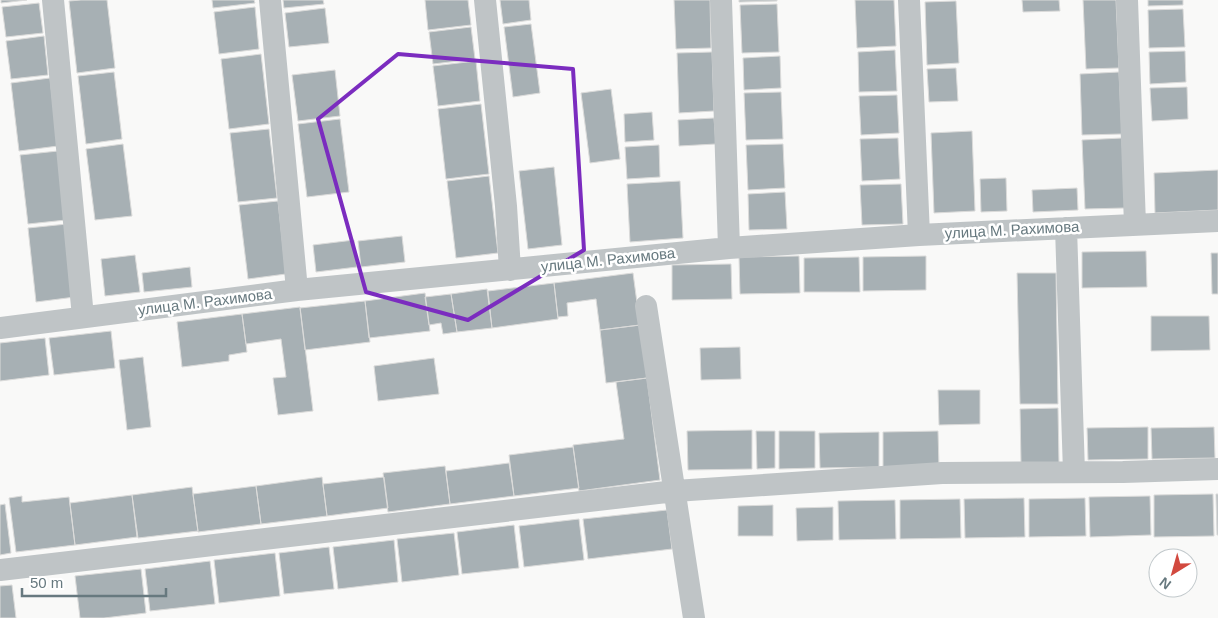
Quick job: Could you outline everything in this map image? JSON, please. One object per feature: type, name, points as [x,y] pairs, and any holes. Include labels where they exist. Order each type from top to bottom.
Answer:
[{"type":"street","points":[[53,0],[83,317]]},
{"type":"street","points":[[270,0],[297,290]]},
{"type":"street","points":[[485,0],[506,206],[510,270]]},
{"type":"street","points":[[721,0],[729,248]]},
{"type":"street","points":[[909,0],[919,234]]},
{"type":"street","points":[[1127,0],[1135,225]]},
{"type":"street","name":"улица М. Рахимова","points":[[0,328],[297,290],[729,248],[919,234],[1218,221]]},
{"type":"street","points":[[1066,228],[1074,472]]},
{"type":"street","points":[[646,306],[694,618]]},
{"type":"street","points":[[0,570],[675,491],[942,473],[1218,469]]},
{"type":"highlighted area","points":[[398,54],[573,69],[584,250],[468,320],[366,292],[318,119]]},
{"type":"building","points":[[1,0],[27,0],[1,3]]},
{"type":"building","points":[[107,0],[115,68],[77,73],[69,1]]},
{"type":"building","points":[[212,0],[254,0],[255,3],[213,8]]},
{"type":"building","points":[[283,0],[323,0],[324,4],[284,8]]},
{"type":"building","points":[[425,0],[468,0],[471,25],[428,30]]},
{"type":"building","points":[[500,0],[529,0],[531,20],[503,24]]},
{"type":"building","points":[[674,0],[710,0],[711,48],[676,49]]},
{"type":"building","points":[[739,0],[777,0],[777,1],[739,2]]},
{"type":"building","points":[[855,0],[894,0],[896,46],[857,48]]},
{"type":"building","points":[[1022,0],[1059,0],[1060,11],[1023,12]]},
{"type":"building","points":[[1083,0],[1116,0],[1119,68],[1086,69]]},
{"type":"building","points":[[1148,0],[1183,0],[1183,5],[1148,6]]},
{"type":"building","points":[[956,1],[959,63],[927,65],[925,2]]},
{"type":"building","points":[[39,3],[43,33],[6,37],[2,7]]},
{"type":"building","points":[[777,4],[779,52],[742,53],[740,5]]},
{"type":"building","points":[[255,7],[259,49],[219,54],[214,12]]},
{"type":"building","points":[[325,8],[329,43],[289,47],[285,13]]},
{"type":"building","points":[[1183,9],[1185,47],[1149,48],[1148,10]]},
{"type":"building","points":[[531,24],[540,93],[513,97],[504,27]]},
{"type":"building","points":[[471,27],[475,59],[433,64],[429,32]]},
{"type":"building","points":[[44,36],[48,75],[11,79],[6,41]]},
{"type":"building","points":[[895,50],[897,91],[859,92],[858,52]]},
{"type":"building","points":[[1185,51],[1186,82],[1150,84],[1149,52]]},
{"type":"building","points":[[712,52],[714,111],[679,113],[677,53]]},
{"type":"building","points":[[261,54],[269,124],[229,129],[221,59]]},
{"type":"building","points":[[780,56],[781,88],[744,90],[743,58]]},
{"type":"building","points":[[476,61],[480,101],[438,106],[433,66]]},
{"type":"building","points":[[956,68],[958,101],[929,102],[927,69]]},
{"type":"building","points":[[335,70],[340,116],[298,121],[292,75]]},
{"type":"building","points":[[114,72],[122,139],[86,144],[78,76]]},
{"type":"building","points":[[1119,72],[1122,134],[1082,135],[1080,74]]},
{"type":"building","points":[[50,78],[58,146],[19,151],[11,83]]},
{"type":"building","points":[[1187,87],[1188,119],[1152,121],[1150,88]]},
{"type":"building","points":[[611,89],[620,159],[590,163],[581,93]]},
{"type":"building","points":[[781,92],[783,139],[746,140],[744,93]]},
{"type":"building","points":[[897,95],[899,133],[861,135],[859,96]]},
{"type":"building","points":[[481,104],[489,174],[446,179],[438,109]]},
{"type":"building","points":[[652,112],[654,140],[625,142],[624,114]]},
{"type":"building","points":[[714,118],[716,144],[679,146],[678,120]]},
{"type":"building","points":[[340,119],[349,192],[307,197],[298,124]]},
{"type":"building","points":[[269,129],[277,198],[238,202],[230,133]]},
{"type":"building","points":[[972,131],[975,211],[934,213],[931,133]]},
{"type":"building","points":[[898,138],[900,179],[862,181],[860,139]]},
{"type":"building","points":[[1122,138],[1125,208],[1085,209],[1082,140]]},
{"type":"building","points":[[123,144],[132,216],[95,220],[86,149]]},
{"type":"building","points":[[783,144],[785,188],[748,190],[746,145]]},
{"type":"building","points":[[659,145],[660,177],[627,179],[625,147]]},
{"type":"building","points":[[58,151],[66,220],[28,224],[20,155]]},
{"type":"building","points":[[554,167],[562,245],[528,249],[519,171]]},
{"type":"building","points":[[1218,170],[1218,210],[1155,213],[1154,173]]},
{"type":"building","points":[[489,176],[498,253],[456,258],[447,181]]},
{"type":"building","points":[[1006,178],[1007,211],[981,212],[980,179]]},
{"type":"building","points":[[680,181],[683,238],[630,242],[627,184]]},
{"type":"building","points":[[901,184],[903,224],[862,225],[860,185]]},
{"type":"building","points":[[1077,188],[1078,210],[1033,212],[1032,190]]},
{"type":"building","points":[[785,192],[787,229],[749,230],[748,194]]},
{"type":"building","points":[[278,201],[286,274],[248,279],[239,205]]},
{"type":"building","points":[[67,224],[75,297],[36,302],[28,228]]},
{"type":"building","points":[[402,236],[405,262],[361,267],[358,241]]},
{"type":"building","points":[[354,240],[357,267],[316,272],[313,245]]},
{"type":"building","points":[[1146,251],[1147,287],[1082,288],[1082,252]]},
{"type":"building","points":[[1211,253],[1218,253],[1218,294],[1212,294]]},
{"type":"building","points":[[135,255],[140,292],[105,296],[101,259]]},
{"type":"building","points":[[799,256],[800,293],[740,294],[739,257]]},
{"type":"building","points":[[926,256],[926,290],[863,291],[863,257]]},
{"type":"building","points":[[859,257],[860,292],[804,292],[804,258]]},
{"type":"building","points":[[731,264],[732,299],[672,300],[672,265]]},
{"type":"building","points":[[190,267],[192,287],[144,292],[142,273]]},
{"type":"building","points":[[633,273],[640,325],[600,330],[596,299],[567,303],[568,316],[558,317],[554,283]]},
{"type":"building","points":[[1017,273],[1056,273],[1058,404],[1020,404]]},
{"type":"building","points":[[554,283],[558,319],[492,328],[488,291]]},
{"type":"building","points":[[487,289],[492,328],[457,332],[451,294]]},
{"type":"building","points":[[425,293],[430,331],[369,338],[365,301]]},
{"type":"building","points":[[451,294],[457,332],[443,334],[441,323],[429,325],[425,297]]},
{"type":"building","points":[[365,301],[370,342],[305,350],[300,308]]},
{"type":"building","points":[[300,307],[313,411],[278,415],[273,378],[286,377],[281,339],[246,344],[242,314]]},
{"type":"building","points":[[242,314],[247,352],[229,355],[229,361],[182,367],[177,322]]},
{"type":"building","points":[[1151,316],[1209,316],[1210,350],[1151,351]]},
{"type":"building","points":[[640,325],[647,378],[606,383],[600,330]]},
{"type":"building","points":[[111,331],[115,368],[54,375],[49,338]]},
{"type":"building","points":[[45,338],[49,375],[0,381],[0,343]]},
{"type":"building","points":[[740,347],[741,379],[701,380],[700,348]]},
{"type":"building","points":[[143,357],[151,427],[127,430],[119,360]]},
{"type":"building","points":[[434,358],[439,394],[378,401],[374,366]]},
{"type":"building","points":[[647,378],[660,480],[579,491],[573,445],[624,439],[616,382]]},
{"type":"building","points":[[938,390],[980,390],[980,424],[939,425]]},
{"type":"building","points":[[1058,408],[1059,463],[1021,463],[1020,409]]},
{"type":"building","points":[[1148,427],[1148,459],[1088,460],[1087,428]]},
{"type":"building","points":[[1214,427],[1215,458],[1152,459],[1151,428]]},
{"type":"building","points":[[752,430],[752,469],[688,470],[687,431]]},
{"type":"building","points":[[756,431],[775,431],[775,468],[757,469]]},
{"type":"building","points":[[779,431],[815,431],[815,468],[779,469]]},
{"type":"building","points":[[938,431],[939,467],[883,468],[883,432]]},
{"type":"building","points":[[879,432],[879,467],[820,468],[819,433]]},
{"type":"building","points":[[573,447],[579,488],[514,496],[509,455]]},
{"type":"building","points":[[509,463],[514,496],[450,504],[446,471]]},
{"type":"building","points":[[445,466],[450,504],[388,512],[383,473]]},
{"type":"building","points":[[322,477],[327,516],[261,524],[256,486]]},
{"type":"building","points":[[384,477],[388,508],[327,516],[323,484]]},
{"type":"building","points":[[256,486],[261,524],[198,532],[193,494]]},
{"type":"building","points":[[192,487],[198,531],[138,538],[132,495]]},
{"type":"building","points":[[1213,494],[1214,536],[1154,537],[1154,495]]},
{"type":"building","points":[[1216,494],[1218,494],[1218,535],[1217,535]]},
{"type":"building","points":[[132,495],[137,537],[75,545],[70,503]]},
{"type":"building","points":[[22,496],[22,502],[69,497],[75,545],[16,552],[9,498]]},
{"type":"building","points":[[1150,496],[1151,535],[1090,537],[1089,497]]},
{"type":"building","points":[[1024,498],[1025,537],[965,538],[964,499]]},
{"type":"building","points":[[1085,498],[1086,536],[1029,537],[1029,499]]},
{"type":"building","points":[[960,499],[961,538],[900,539],[900,500]]},
{"type":"building","points":[[895,500],[896,539],[839,540],[838,501]]},
{"type":"building","points":[[5,504],[11,553],[0,555],[0,505]]},
{"type":"building","points":[[773,505],[773,536],[738,536],[738,506]]},
{"type":"building","points":[[833,507],[833,540],[797,541],[796,508]]},
{"type":"building","points":[[667,510],[672,549],[588,559],[583,519]]},
{"type":"building","points":[[579,519],[584,560],[524,567],[519,526]]},
{"type":"building","points":[[514,525],[519,568],[462,574],[457,532]]},
{"type":"building","points":[[454,533],[459,575],[402,582],[397,539]]},
{"type":"building","points":[[394,540],[398,582],[338,589],[333,547]]},
{"type":"building","points":[[329,547],[334,589],[284,594],[279,553]]},
{"type":"building","points":[[275,553],[280,596],[219,603],[214,560]]},
{"type":"building","points":[[210,561],[215,604],[150,611],[145,569]]},
{"type":"building","points":[[141,569],[146,613],[104,618],[80,618],[75,576]]},
{"type":"building","points":[[12,585],[16,618],[0,618],[0,586]]}]
